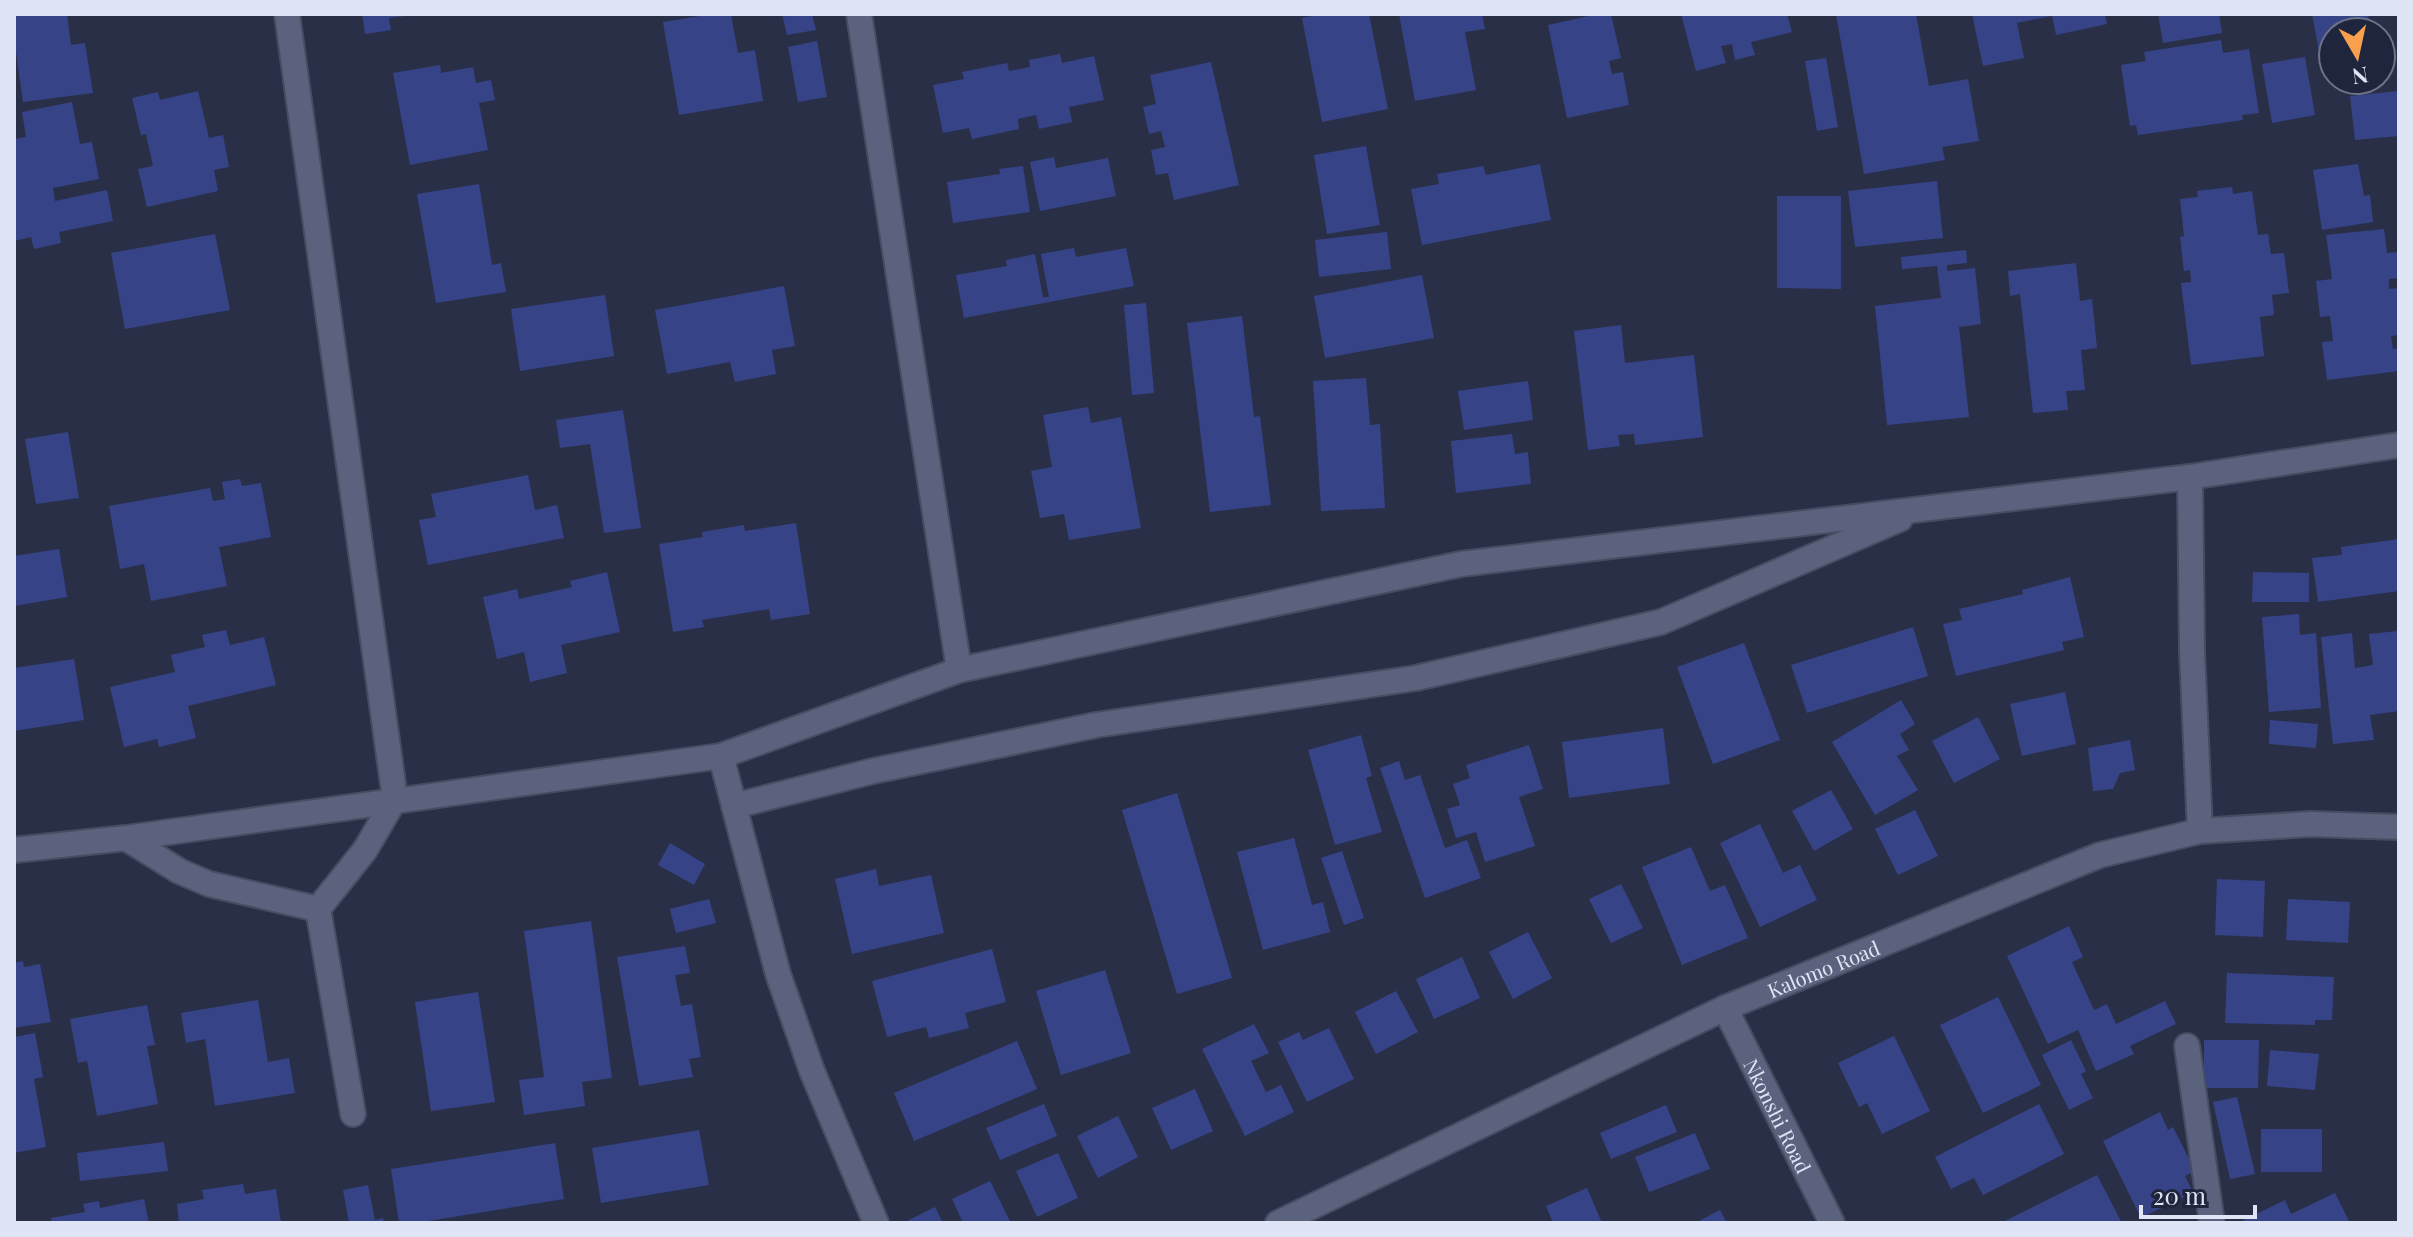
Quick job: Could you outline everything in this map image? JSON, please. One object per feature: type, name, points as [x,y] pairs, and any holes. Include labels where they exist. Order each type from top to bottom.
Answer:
[{"type":"street","points":[[287,14],[395,799],[365,850],[318,909],[353,1114]]},
{"type":"street","points":[[866,14],[859,14],[959,670]]},
{"type":"street","points":[[14,850],[126,838],[721,756],[959,670],[1461,564],[2190,477],[2399,445]]},
{"type":"street","points":[[2190,477],[2192,651],[2200,831]]},
{"type":"street","points":[[734,806],[873,771],[1096,725],[1416,678],[1661,622],[1924,509]]},
{"type":"street","points":[[721,756],[778,974],[812,1071],[876,1223]]},
{"type":"street","name":"Kalomo Road","points":[[1278,1223],[1725,1008],[2100,855],[2200,831],[2310,824],[2399,827]]},
{"type":"street","points":[[126,838],[179,871],[209,884],[318,909]]},
{"type":"street","name":"Nkonshi Road","points":[[1725,1008],[1832,1223]]},
{"type":"street","points":[[2187,1046],[2212,1223]]},
{"type":"building","points":[[14,14],[67,14],[71,45],[85,43],[93,93],[23,102],[14,38]]},
{"type":"building","points":[[362,14],[405,16],[389,18],[391,30],[365,34]]},
{"type":"building","points":[[731,14],[738,53],[755,50],[763,101],[679,115],[663,22]]},
{"type":"building","points":[[782,14],[812,14],[816,30],[787,35]]},
{"type":"building","points":[[1322,14],[1369,14],[1388,109],[1322,122],[1302,18]]},
{"type":"building","points":[[1399,14],[1482,14],[1485,29],[1465,32],[1476,90],[1415,101]]},
{"type":"building","points":[[1611,14],[1621,58],[1609,61],[1612,74],[1623,72],[1629,105],[1567,118],[1548,25]]},
{"type":"building","points":[[1681,14],[1787,14],[1792,32],[1751,42],[1755,55],[1735,60],[1732,44],[1721,46],[1726,63],[1696,71]]},
{"type":"building","points":[[1836,14],[1916,14],[1929,86],[1968,79],[1979,141],[1942,147],[1945,160],[1864,174]]},
{"type":"building","points":[[1972,14],[2105,14],[2107,24],[2056,35],[2052,16],[2017,23],[2024,58],[1983,66]]},
{"type":"building","points":[[2158,14],[2219,14],[2222,33],[2163,43]]},
{"type":"building","points":[[2312,14],[2368,14],[2317,16],[2317,40]]},
{"type":"building","points":[[2221,40],[2223,53],[2249,49],[2259,113],[2242,115],[2243,120],[2138,135],[2136,125],[2130,126],[2121,65],[2146,61],[2144,52]]},
{"type":"building","points":[[817,41],[827,97],[798,102],[788,47]]},
{"type":"building","points":[[1060,54],[1062,63],[1094,56],[1104,100],[1069,107],[1072,122],[1039,129],[1036,115],[1018,119],[1019,129],[972,139],[969,128],[943,133],[933,85],[964,79],[962,72],[1007,63],[1009,71],[1030,67],[1029,60]]},
{"type":"building","points":[[2305,57],[2315,115],[2272,123],[2262,64]]},
{"type":"building","points":[[1826,58],[1838,127],[1817,131],[1805,61]]},
{"type":"building","points":[[1211,62],[1239,185],[1174,200],[1168,173],[1156,175],[1151,150],[1165,147],[1161,131],[1149,134],[1143,107],[1156,104],[1150,75]]},
{"type":"building","points":[[440,65],[441,73],[473,67],[476,83],[491,80],[495,100],[479,103],[488,150],[410,165],[393,73]]},
{"type":"building","points":[[198,91],[209,138],[223,135],[229,167],[214,170],[218,191],[147,207],[138,169],[153,166],[146,134],[141,135],[132,98],[158,92],[160,100]]},
{"type":"building","points":[[2397,91],[2399,136],[2355,140],[2350,96],[2397,96]]},
{"type":"building","points":[[72,102],[80,144],[92,142],[99,179],[53,188],[55,201],[107,190],[113,221],[59,232],[61,243],[34,249],[31,237],[14,241],[14,139],[26,137],[22,112]]},
{"type":"building","points":[[1366,146],[1380,225],[1327,234],[1314,155]]},
{"type":"building","points":[[1054,157],[1056,168],[1108,158],[1116,196],[1040,211],[1030,162]]},
{"type":"building","points":[[1540,164],[1551,220],[1422,245],[1411,189],[1439,184],[1437,174],[1483,166],[1486,175]]},
{"type":"building","points":[[2358,164],[2364,196],[2370,195],[2373,222],[2322,230],[2313,170]]},
{"type":"building","points":[[1023,166],[1030,212],[953,223],[947,182],[1000,174],[999,169]]},
{"type":"building","points":[[1937,181],[1943,238],[1855,247],[1848,191]]},
{"type":"building","points":[[479,184],[492,265],[501,263],[506,292],[436,303],[417,194]]},
{"type":"building","points":[[2232,187],[2233,194],[2252,191],[2258,235],[2268,234],[2271,254],[2284,253],[2289,293],[2272,295],[2274,315],[2260,317],[2264,356],[2191,365],[2181,283],[2191,282],[2190,270],[2184,271],[2180,199],[2198,197],[2197,191]]},
{"type":"building","points":[[1777,196],[1841,196],[1841,289],[1777,288]]},
{"type":"building","points":[[2384,229],[2387,253],[2399,252],[2399,278],[2389,279],[2389,289],[2399,288],[2399,335],[2391,336],[2393,349],[2399,348],[2399,371],[2327,380],[2322,342],[2333,341],[2330,316],[2320,317],[2316,281],[2332,279],[2326,235]]},
{"type":"building","points":[[1387,232],[1391,269],[1319,277],[1315,240]]},
{"type":"building","points":[[215,234],[230,310],[125,329],[111,253]]},
{"type":"building","points":[[1074,248],[1076,257],[1126,248],[1134,286],[964,318],[956,275],[1007,266],[1006,260],[1035,254],[1043,297],[1049,297],[1041,254]]},
{"type":"building","points":[[1966,250],[1967,263],[1947,265],[1947,271],[1975,268],[1981,324],[1959,327],[1969,417],[1887,425],[1875,306],[1941,298],[1937,266],[1902,269],[1901,257]]},
{"type":"building","points":[[2076,263],[2080,301],[2092,299],[2097,348],[2081,350],[2085,390],[2066,391],[2068,410],[2033,413],[2020,294],[2010,296],[2008,271]]},
{"type":"building","points":[[1422,275],[1434,338],[1325,358],[1314,296]]},
{"type":"building","points":[[784,286],[795,346],[772,350],[776,374],[735,382],[730,362],[667,374],[655,310]]},
{"type":"building","points":[[605,295],[614,356],[520,371],[511,309]]},
{"type":"building","points":[[1146,303],[1154,393],[1132,395],[1124,305]]},
{"type":"building","points":[[1242,316],[1254,417],[1260,416],[1271,505],[1210,512],[1187,323]]},
{"type":"building","points":[[1621,325],[1625,363],[1694,355],[1703,437],[1635,445],[1634,434],[1618,435],[1620,446],[1588,450],[1574,331]]},
{"type":"building","points":[[1366,378],[1370,425],[1380,424],[1385,508],[1321,511],[1313,381]]},
{"type":"building","points":[[1528,381],[1533,420],[1464,430],[1458,391]]},
{"type":"building","points":[[1088,407],[1091,423],[1121,417],[1141,528],[1069,540],[1064,514],[1040,518],[1031,471],[1052,467],[1043,415]]},
{"type":"building","points":[[623,410],[641,528],[604,533],[590,444],[560,448],[556,420]]},
{"type":"building","points":[[68,432],[79,498],[36,504],[25,439]]},
{"type":"building","points":[[1512,434],[1515,454],[1528,452],[1531,484],[1456,493],[1451,441]]},
{"type":"building","points":[[528,475],[535,510],[557,505],[564,538],[428,565],[419,520],[436,517],[431,494]]},
{"type":"building","points":[[240,479],[242,486],[261,483],[271,537],[219,547],[227,586],[151,601],[144,564],[120,569],[109,506],[210,488],[213,501],[225,499],[222,482]]},
{"type":"building","points":[[796,523],[810,614],[771,620],[769,609],[702,620],[704,627],[673,632],[659,544],[703,537],[702,532],[744,525],[745,531]]},
{"type":"building","points":[[2399,539],[2399,591],[2318,602],[2312,558],[2342,555],[2341,547]]},
{"type":"building","points":[[59,549],[67,597],[14,606],[14,556]]},
{"type":"building","points":[[607,572],[620,632],[561,645],[567,673],[530,682],[524,652],[497,659],[483,597],[517,589],[519,599],[572,587],[570,581]]},
{"type":"building","points":[[2253,572],[2309,573],[2309,602],[2252,602]]},
{"type":"building","points":[[2070,577],[2084,637],[2062,642],[2064,650],[1956,676],[1943,624],[1962,620],[1959,609],[2023,594],[2022,590]]},
{"type":"building","points":[[2299,614],[2300,635],[2316,633],[2321,708],[2269,712],[2262,617]]},
{"type":"building","points":[[1913,627],[1928,676],[1807,713],[1791,665]]},
{"type":"building","points":[[226,630],[230,645],[264,637],[276,685],[188,706],[196,738],[159,747],[157,739],[124,747],[110,687],[175,672],[171,655],[205,647],[202,635]]},
{"type":"building","points":[[2398,631],[2399,711],[2370,715],[2374,740],[2333,744],[2321,637],[2352,633],[2355,668],[2373,665],[2369,634]]},
{"type":"building","points":[[1744,643],[1780,740],[1713,764],[1677,667]]},
{"type":"building","points":[[74,659],[84,720],[14,731],[14,668]]},
{"type":"building","points":[[2065,692],[2076,744],[2022,756],[2010,704]]},
{"type":"building","points":[[1901,700],[1915,724],[1900,734],[1909,750],[1897,756],[1918,790],[1875,815],[1832,742]]},
{"type":"building","points":[[1978,717],[2000,759],[1954,783],[1932,741]]},
{"type":"building","points":[[2270,720],[2318,724],[2316,748],[2269,744]]},
{"type":"building","points":[[1663,728],[1670,784],[1569,798],[1562,742]]},
{"type":"building","points":[[1361,735],[1372,776],[1366,778],[1382,832],[1335,845],[1308,750]]},
{"type":"building","points":[[2130,740],[2135,770],[2120,773],[2113,789],[2093,791],[2088,748]]},
{"type":"building","points":[[1529,745],[1543,789],[1519,797],[1535,846],[1485,862],[1476,832],[1456,838],[1447,809],[1460,805],[1453,784],[1470,778],[1466,765]]},
{"type":"building","points":[[1399,761],[1405,780],[1420,775],[1445,848],[1467,840],[1481,878],[1425,898],[1380,768]]},
{"type":"building","points":[[1831,790],[1853,829],[1814,851],[1792,811]]},
{"type":"building","points":[[1177,793],[1232,978],[1177,994],[1122,810]]},
{"type":"building","points":[[1915,810],[1938,856],[1898,875],[1875,829]]},
{"type":"building","points":[[1760,824],[1783,873],[1800,865],[1817,900],[1760,927],[1720,843]]},
{"type":"building","points":[[1294,838],[1312,905],[1323,902],[1330,932],[1263,950],[1237,852]]},
{"type":"building","points":[[670,843],[705,864],[694,885],[658,865]]},
{"type":"building","points":[[1691,847],[1710,891],[1725,885],[1748,938],[1682,965],[1642,867]]},
{"type":"building","points":[[1342,851],[1364,918],[1344,925],[1321,858]]},
{"type":"building","points":[[876,869],[879,886],[931,875],[944,933],[852,954],[835,879]]},
{"type":"building","points":[[2217,879],[2265,881],[2263,937],[2215,935]]},
{"type":"building","points":[[1621,884],[1643,928],[1611,943],[1589,899]]},
{"type":"building","points":[[709,899],[716,923],[676,933],[670,909]]},
{"type":"building","points":[[2288,899],[2350,902],[2348,943],[2286,940]]},
{"type":"building","points":[[591,921],[612,1078],[582,1082],[585,1106],[524,1115],[519,1080],[544,1077],[524,931]]},
{"type":"building","points":[[2069,926],[2083,957],[2072,962],[2094,1010],[2107,1004],[2116,1024],[2165,1001],[2176,1024],[2130,1046],[2134,1054],[2096,1071],[2078,1030],[2048,1044],[2007,956]]},
{"type":"building","points":[[1528,932],[1552,978],[1513,999],[1489,952]]},
{"type":"building","points":[[685,946],[690,973],[675,975],[681,1006],[692,1004],[701,1057],[689,1059],[693,1077],[639,1086],[617,957]]},
{"type":"building","points":[[992,949],[1006,1002],[965,1013],[969,1028],[929,1038],[926,1027],[887,1037],[872,981]]},
{"type":"building","points":[[1462,957],[1480,998],[1434,1019],[1416,979]]},
{"type":"building","points":[[23,961],[24,967],[40,964],[51,1022],[14,1028],[14,963]]},
{"type":"building","points":[[1105,970],[1131,1053],[1061,1075],[1036,991]]},
{"type":"building","points":[[2227,973],[2334,977],[2332,1020],[2315,1020],[2315,1025],[2225,1023]]},
{"type":"building","points":[[1396,991],[1418,1032],[1376,1054],[1355,1012]]},
{"type":"building","points":[[478,992],[495,1102],[431,1111],[415,1002]]},
{"type":"building","points":[[1998,997],[2041,1085],[1983,1113],[1940,1025]]},
{"type":"building","points":[[258,1000],[268,1062],[289,1058],[295,1093],[215,1106],[205,1039],[186,1043],[181,1013]]},
{"type":"building","points":[[147,1005],[155,1045],[147,1046],[158,1104],[97,1116],[87,1061],[78,1063],[70,1019]]},
{"type":"building","points":[[1254,1024],[1269,1053],[1251,1061],[1266,1092],[1281,1085],[1294,1112],[1245,1136],[1202,1049]]},
{"type":"building","points":[[1329,1028],[1354,1079],[1307,1102],[1278,1042],[1299,1032],[1303,1040]]},
{"type":"building","points":[[35,1033],[43,1077],[34,1079],[46,1147],[14,1153],[14,1037]]},
{"type":"building","points":[[1894,1036],[1930,1111],[1882,1134],[1867,1103],[1859,1107],[1838,1063]]},
{"type":"building","points":[[2071,1040],[2086,1071],[2081,1074],[2093,1098],[2069,1110],[2042,1055]]},
{"type":"building","points":[[2204,1040],[2259,1040],[2258,1088],[2204,1088]]},
{"type":"building","points":[[1017,1041],[1037,1089],[914,1141],[894,1093]]},
{"type":"building","points":[[2270,1050],[2319,1054],[2315,1090],[2267,1086]]},
{"type":"building","points":[[1195,1089],[1213,1131],[1171,1150],[1152,1108]]},
{"type":"building","points":[[2237,1097],[2255,1174],[2230,1179],[2213,1102]]},
{"type":"building","points":[[1044,1104],[1057,1136],[1000,1160],[986,1128]]},
{"type":"building","points":[[2039,1104],[2064,1154],[1983,1195],[1974,1178],[1951,1189],[1935,1157]]},
{"type":"building","points":[[1666,1105],[1677,1132],[1611,1159],[1600,1133]]},
{"type":"building","points":[[2160,1112],[2168,1130],[2173,1127],[2195,1171],[2185,1176],[2193,1192],[2141,1218],[2103,1141]]},
{"type":"building","points":[[1118,1116],[1138,1157],[1098,1178],[1077,1136]]},
{"type":"building","points":[[2261,1129],[2322,1129],[2322,1172],[2261,1172]]},
{"type":"building","points":[[699,1130],[709,1185],[601,1203],[592,1148]]},
{"type":"building","points":[[1695,1133],[1710,1169],[1649,1192],[1635,1157]]},
{"type":"building","points":[[164,1142],[168,1171],[80,1181],[77,1153]]},
{"type":"building","points":[[555,1143],[564,1199],[416,1223],[399,1223],[391,1169]]},
{"type":"building","points":[[1058,1153],[1078,1198],[1037,1217],[1016,1171]]},
{"type":"building","points":[[2097,1175],[2122,1223],[2001,1223]]},
{"type":"building","points":[[990,1181],[1011,1223],[963,1223],[952,1199]]},
{"type":"building","points":[[243,1184],[245,1194],[276,1189],[281,1223],[179,1223],[177,1204],[204,1199],[202,1190]]},
{"type":"building","points":[[368,1185],[375,1220],[383,1218],[384,1223],[349,1223],[343,1190]]},
{"type":"building","points":[[1587,1188],[1602,1223],[1553,1223],[1546,1206]]},
{"type":"building","points":[[2335,1193],[2350,1223],[2238,1223],[2285,1200],[2291,1214]]},
{"type":"building","points":[[144,1199],[149,1223],[52,1223],[51,1218],[85,1212],[83,1204],[99,1201],[100,1208]]},
{"type":"building","points":[[935,1207],[943,1223],[903,1223]]},
{"type":"building","points":[[1720,1210],[1727,1223],[1695,1223]]}]
